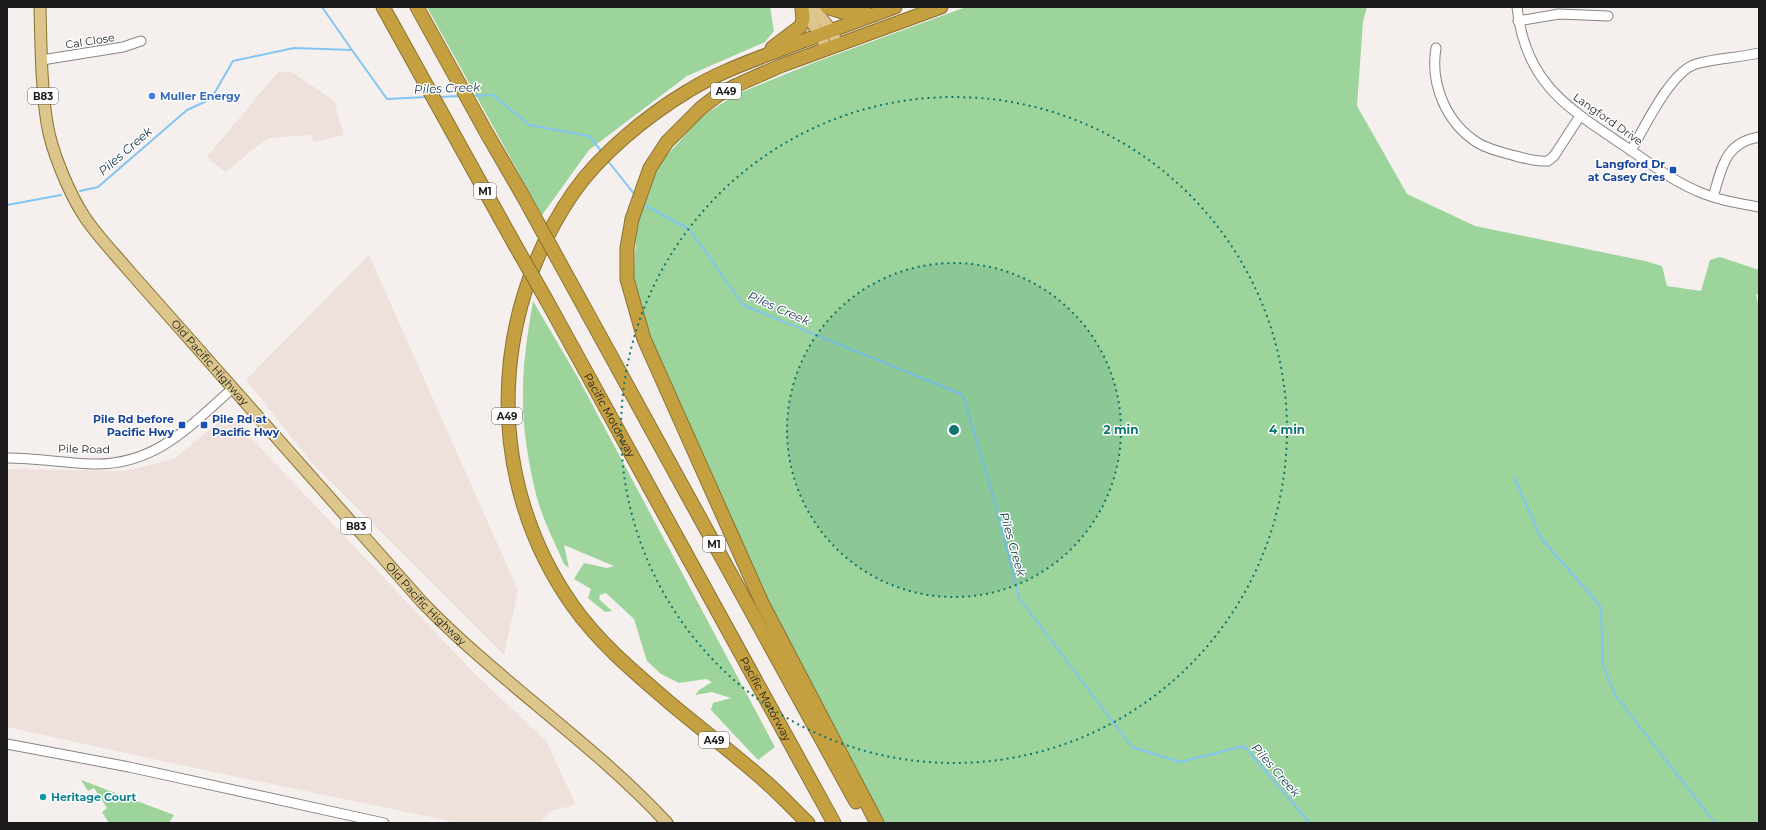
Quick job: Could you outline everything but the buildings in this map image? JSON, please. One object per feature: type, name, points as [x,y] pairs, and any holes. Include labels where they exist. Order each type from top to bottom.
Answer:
[{"type":"highway","name":"Pacific Motorway","points":[[383,7],[547,301],[834,823]]},
{"type":"highway","name":"M1","points":[[417,7],[523,196],[867,823]]},
{"type":"highway","points":[[752,60],[781,42],[801,26],[805,7]]},
{"type":"highway","points":[[827,7],[840,12],[859,15],[889,9]]},
{"type":"highway","name":"A49","points":[[877,823],[762,603],[644,338],[627,279],[627,248],[632,220],[650,168],[667,142],[701,108],[718,95],[780,66],[941,7]]},
{"type":"highway","name":"A49","points":[[808,823],[767,783],[618,659],[591,630],[565,594],[536,541],[515,473],[509,438],[509,358],[524,292],[556,220],[575,190],[615,146],[634,129],[690,90],[752,60],[889,9]]},
{"type":"main road","name":"Old Pacific Highway","points":[[40,7],[47,125],[66,181],[74,200],[84,217],[130,272],[450,632],[609,766],[638,792],[667,823]]},
{"type":"main road","points":[[805,7],[826,32],[832,47]]},
{"type":"street","name":"Langford Drive","points":[[1517,7],[1518,21],[1526,49],[1540,75],[1558,98],[1580,116],[1682,184],[1713,197],[1759,207]]},
{"type":"street","points":[[1518,21],[1559,14],[1608,16]]},
{"type":"street","name":"Cal Close","points":[[42,60],[123,48],[141,41]]},
{"type":"street","points":[[1436,48],[1434,60],[1438,88],[1444,105],[1461,129],[1478,143],[1494,150],[1539,161],[1548,161],[1554,156],[1580,116]]},
{"type":"street","points":[[1631,151],[1679,73],[1696,64],[1759,53]]},
{"type":"street","points":[[1713,197],[1723,162],[1728,154],[1742,142],[1759,137]]},
{"type":"street","name":"Pile Road","points":[[7,458],[93,464],[114,462],[143,455],[158,449],[176,438],[234,388]]},
{"type":"street","points":[[7,744],[129,767],[384,823]]},
{"type":"shaded area","points":[[278,72],[292,72],[334,101],[344,135],[314,142],[311,135],[268,138],[225,172],[207,157]]},
{"type":"shaded area","points":[[369,255],[518,590],[504,655],[312,463],[246,380]]},
{"type":"shaded area","points":[[219,422],[236,422],[472,671],[546,741],[576,805],[553,810],[539,823],[459,823],[7,727],[7,469],[129,470],[174,459]]},
{"type":"green space","points":[[427,7],[770,7],[774,31],[765,42],[687,76],[589,150],[542,215]]},
{"type":"green space","points":[[966,7],[1367,7],[1363,21],[1357,106],[1407,194],[1475,226],[1645,261],[1662,266],[1667,286],[1701,291],[1710,260],[1720,257],[1759,270],[1759,293],[1756,295],[1759,307],[1759,823],[885,823],[756,578],[649,339],[633,277],[638,220],[655,169],[701,117],[737,94],[813,63]]},
{"type":"green space","points":[[533,301],[577,376],[775,747],[758,760],[711,710],[713,703],[731,698],[712,692],[695,695],[699,690],[712,682],[706,679],[679,683],[661,674],[647,661],[634,619],[606,593],[600,595],[599,599],[612,611],[605,612],[588,598],[591,589],[574,579],[584,563],[607,568],[614,566],[564,545],[569,568],[564,564],[548,529],[536,494],[526,443],[523,380]]},
{"type":"green space","points":[[81,780],[174,815],[169,823],[109,823],[102,812],[107,808],[94,788],[88,791]]},
{"type":"waterway","points":[[322,7],[352,50]]},
{"type":"waterway","name":"Piles Creek","points":[[80,191],[98,187],[187,110],[211,99],[233,61],[294,48],[352,50],[387,99],[427,97]]},
{"type":"waterway","name":"Piles Creek","points":[[472,96],[493,95],[529,125],[589,136],[602,152]]},
{"type":"waterway","name":"Piles Creek","points":[[438,97],[461,96]]},
{"type":"waterway","name":"Piles Creek","points":[[608,161],[635,195]]},
{"type":"waterway","name":"Piles Creek","points":[[7,205],[61,195]]},
{"type":"waterway","name":"Piles Creek","points":[[643,204],[690,230],[743,305],[963,395],[996,506],[1019,598],[1132,747],[1180,762],[1244,746],[1310,823]]},
{"type":"waterway","points":[[1514,477],[1541,538],[1601,607],[1603,665],[1615,695],[1715,823]]},
{"type":"place","name":"Muller Energy","points":[[152,96]]},
{"type":"place","name":"Langford Dr at Casey Cres","points":[[1673,170]]},
{"type":"place","name":"Pile Rd before Pacific Hwy","points":[[182,425]]},
{"type":"place","name":"Pile Rd at Pacific Hwy","points":[[204,425]]},
{"type":"place","name":"Heritage Court","points":[[43,797]]}]
